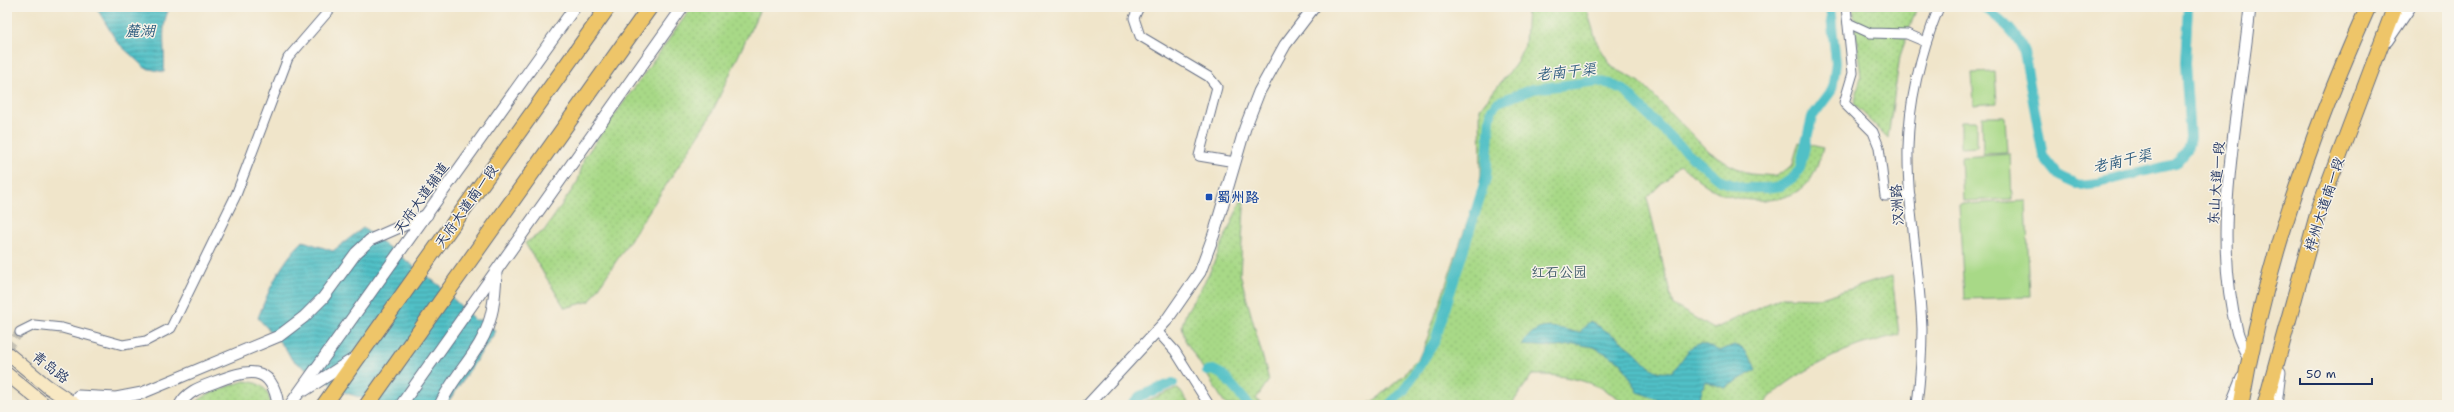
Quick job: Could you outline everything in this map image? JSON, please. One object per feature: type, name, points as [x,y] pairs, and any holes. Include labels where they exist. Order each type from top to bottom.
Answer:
[{"type":"highway","name":"天府大道南一段","points":[[324,405],[608,7]]},
{"type":"highway","points":[[367,405],[650,7]]},
{"type":"highway","points":[[2241,405],[2249,359],[2290,205],[2333,85],[2368,7]]},
{"type":"highway","name":"梓州大道南一段","points":[[2265,405],[2319,209],[2354,120],[2373,61],[2395,7]]},
{"type":"main road","name":"青岛路","points":[[7,353],[47,386],[77,401]]},
{"type":"main road","points":[[7,374],[40,402]]},
{"type":"street","points":[[20,332],[34,325],[62,328],[123,345],[146,341],[171,328],[236,195],[288,58],[332,7]]},
{"type":"street","name":"天府大道辅道","points":[[314,380],[400,253],[575,7]]},
{"type":"street","points":[[401,405],[683,7]]},
{"type":"street","points":[[1139,7],[1134,18],[1140,36],[1209,77],[1216,87],[1199,156],[1235,162]]},
{"type":"street","points":[[1088,405],[1157,331],[1200,272],[1212,241],[1252,110],[1268,74],[1285,45],[1314,7]]},
{"type":"street","points":[[1846,7],[1854,73],[1844,103],[1873,132],[1879,147],[1885,196],[1910,195]]},
{"type":"street","name":"汉洲路","points":[[1917,405],[1922,330],[1910,195],[1908,148],[1911,108],[1926,42],[1939,7]]},
{"type":"street","name":"东山大道一段","points":[[2249,359],[2237,332],[2231,295],[2228,256],[2228,212],[2234,134],[2250,7]]},
{"type":"street","points":[[2373,61],[2410,7]]},
{"type":"street","points":[[1848,23],[1870,33],[1907,34],[1926,42]]},
{"type":"street","points":[[77,401],[116,398],[142,393],[254,348],[279,336],[304,317],[323,298],[356,253],[370,240],[427,215]]},
{"type":"street","points":[[440,405],[445,394],[480,343],[488,326],[495,299],[496,272]]},
{"type":"street","points":[[1157,331],[1175,351],[1209,405]]},
{"type":"street","points":[[2276,405],[2283,341]]},
{"type":"street","points":[[290,405],[298,394],[314,380],[359,356]]},
{"type":"street","points":[[2231,405],[2249,359]]},
{"type":"street","points":[[180,405],[189,393],[201,387],[242,372],[252,371],[264,376],[272,385],[278,405]]},
{"type":"street","points":[[376,405],[379,387]]},
{"type":"street","points":[[77,401],[94,405]]},
{"type":"green space","points":[[692,7],[761,7],[708,121],[590,301],[565,308],[525,243],[544,231],[578,181],[584,158]]},
{"type":"green space","name":"红石公园","points":[[1527,7],[1586,7],[1597,43],[1612,67],[1640,82],[1707,150],[1730,165],[1750,174],[1776,176],[1792,166],[1799,142],[1823,148],[1816,168],[1805,186],[1797,192],[1777,199],[1743,199],[1723,194],[1700,181],[1680,165],[1647,198],[1673,305],[1714,329],[1782,297],[1821,298],[1892,276],[1899,335],[1860,345],[1823,362],[1781,387],[1764,405],[1627,405],[1606,390],[1582,381],[1558,376],[1532,375],[1511,405],[1366,405],[1379,397],[1404,375],[1423,351],[1479,188],[1481,175],[1480,108],[1515,65],[1525,44]]},
{"type":"green space","points":[[1853,7],[1917,7],[1900,56],[1888,138],[1854,104],[1861,77]]},
{"type":"green space","points":[[1995,72],[1997,103],[1974,105],[1972,73]]},
{"type":"green space","points":[[1982,116],[2005,116],[2007,153],[1983,154]]},
{"type":"green space","points":[[1961,121],[1977,121],[1977,147],[1961,148]]},
{"type":"green space","points":[[2010,154],[2012,199],[1963,201],[1961,157]]},
{"type":"green space","points":[[1245,192],[1240,274],[1269,380],[1256,399],[1265,405],[1226,405],[1185,340],[1182,325],[1187,311],[1208,276]]},
{"type":"green space","points":[[2026,201],[2030,297],[1964,299],[1959,204]]},
{"type":"green space","points":[[244,381],[263,387],[268,394],[270,405],[192,405],[208,394]]},
{"type":"green space","points":[[1178,388],[1190,405],[1141,405],[1146,401]]},
{"type":"water","name":"麓湖","points":[[96,7],[170,7],[165,22],[164,31],[164,72],[145,68],[117,42]]},
{"type":"water","points":[[363,228],[440,286],[475,320],[482,320],[496,331],[446,405],[386,405],[346,393],[292,360],[286,349],[258,318],[276,276],[288,258],[303,241],[333,251]]},
{"type":"water","points":[[1590,321],[1624,343],[1656,371],[1667,372],[1673,370],[1689,350],[1700,344],[1707,345],[1720,351],[1734,345],[1743,349],[1757,369],[1725,388],[1705,381],[1699,399],[1706,402],[1706,405],[1664,405],[1662,401],[1638,392],[1621,362],[1594,347],[1577,344],[1557,347],[1522,345],[1528,337],[1540,329],[1547,327],[1579,333]]},
{"type":"waterway","name":"老南干渠","points":[[1389,405],[1404,390],[1435,341],[1486,178],[1490,118],[1492,109],[1498,102],[1533,89],[1598,81],[1610,84],[1624,90],[1675,142],[1721,181],[1743,188],[1767,188],[1781,186],[1794,177],[1800,168],[1812,117],[1832,90],[1836,63],[1830,7]]},
{"type":"waterway","name":"老南干渠","points":[[1984,7],[2013,32],[2024,52],[2043,156],[2059,176],[2079,185],[2098,183],[2175,164],[2187,150],[2190,138],[2185,63],[2188,7]]},
{"type":"waterway","name":"老南干渠","points":[[1207,371],[1213,370],[1223,375],[1249,405]]},
{"type":"waterway","name":"老南干渠","points":[[1131,405],[1140,396],[1173,383]]},
{"type":"tunnel","points":[[7,349],[20,332]]},
{"type":"place","name":"蜀州路","points":[[1209,197]]}]
